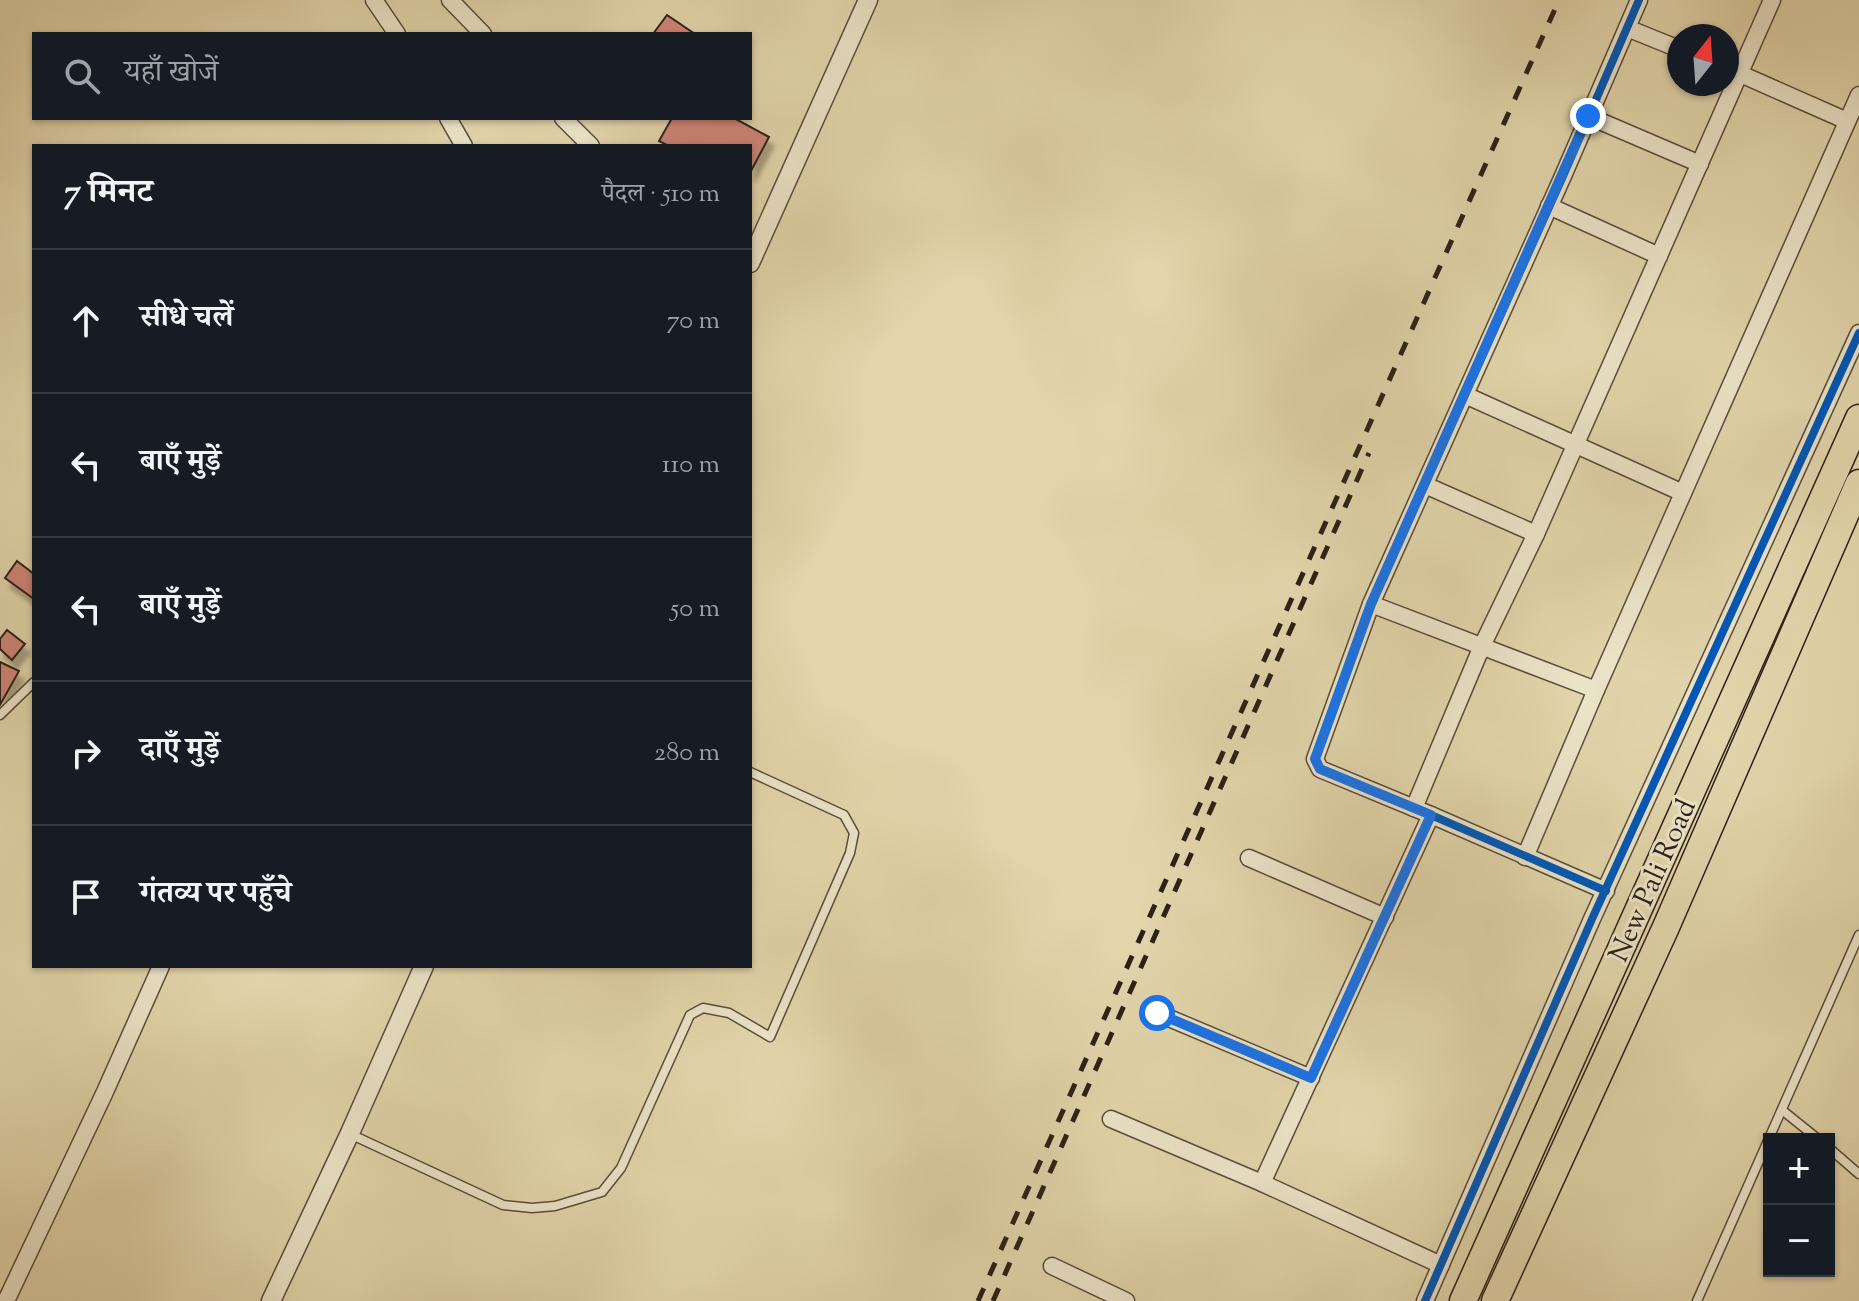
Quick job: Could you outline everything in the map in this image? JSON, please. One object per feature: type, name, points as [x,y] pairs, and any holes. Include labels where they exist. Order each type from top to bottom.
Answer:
[{"type":"highway","name":"New Pali Road","points":[[1463,1301],[1859,418]]},
{"type":"highway","name":"New Pali Road","points":[[1495,1301],[1659,942],[1859,483]]},
{"type":"street","points":[[374,0],[396,32]]},
{"type":"street","points":[[450,0],[481,32]]},
{"type":"street","points":[[752,259],[868,0]]},
{"type":"street","points":[[1606,891],[1320,769],[1315,759],[1371,604],[1639,0]]},
{"type":"street","points":[[1739,61],[1772,0]]},
{"type":"street","points":[[1627,28],[1667,44]]},
{"type":"street","points":[[1739,72],[1847,121]]},
{"type":"street","points":[[1525,857],[1859,95]]},
{"type":"street","points":[[1414,808],[1482,646],[1536,534],[1700,164],[1725,96]]},
{"type":"street","points":[[1588,116],[1700,164]]},
{"type":"street","points":[[449,120],[463,144]]},
{"type":"street","points":[[565,120],[589,144]]},
{"type":"street","points":[[1549,206],[1659,256]]},
{"type":"street","points":[[1425,1301],[1606,891],[1859,333]]},
{"type":"street","points":[[1465,395],[1683,493]]},
{"type":"street","points":[[1425,485],[1536,534]]},
{"type":"street","points":[[1371,604],[1596,690]]},
{"type":"street","points":[[1262,1183],[1431,815]]},
{"type":"street","points":[[1249,858],[1385,917]]},
{"type":"street","points":[[6,1301],[160,968]]},
{"type":"street","points":[[271,1301],[423,968]]},
{"type":"street","points":[[1157,1013],[1311,1078]]},
{"type":"street","points":[[1111,1119],[1262,1183],[1441,1265]]},
{"type":"street","points":[[1052,1266],[1126,1301]]},
{"type":"lane","points":[[0,715],[32,684]]},
{"type":"lane","points":[[350,1133],[503,1205],[532,1208],[555,1206],[602,1192],[621,1168],[690,1015],[703,1008],[729,1013],[770,1037],[850,853],[854,833],[844,815],[752,773]]},
{"type":"lane","points":[[1697,1301],[1859,935]]},
{"type":"lane","points":[[1782,1110],[1811,1133]]},
{"type":"lane","points":[[1835,1153],[1859,1174]]},
{"type":"building","points":[[667,15],[692,32],[654,32]]},
{"type":"building","points":[[671,120],[738,120],[769,137],[752,169],[752,144],[665,144],[659,141]]},
{"type":"building","points":[[17,561],[32,572],[32,598],[5,578]]},
{"type":"building","points":[[7,630],[25,644],[12,660],[0,649],[0,639]]},
{"type":"building","points":[[0,662],[19,671],[0,705]]},
{"type":"railway","points":[[978,1301],[1559,0]]},
{"type":"railway","points":[[993,1301],[1369,453]]},
{"type":"cycle path","points":[[1606,891],[1320,769],[1315,759],[1371,604],[1639,0]]},
{"type":"cycle path","points":[[1425,1301],[1592,919],[1859,333]]},
{"type":"route","points":[[1157,1013],[1311,1078],[1431,815],[1320,769],[1315,759],[1371,604],[1588,116]]}]
